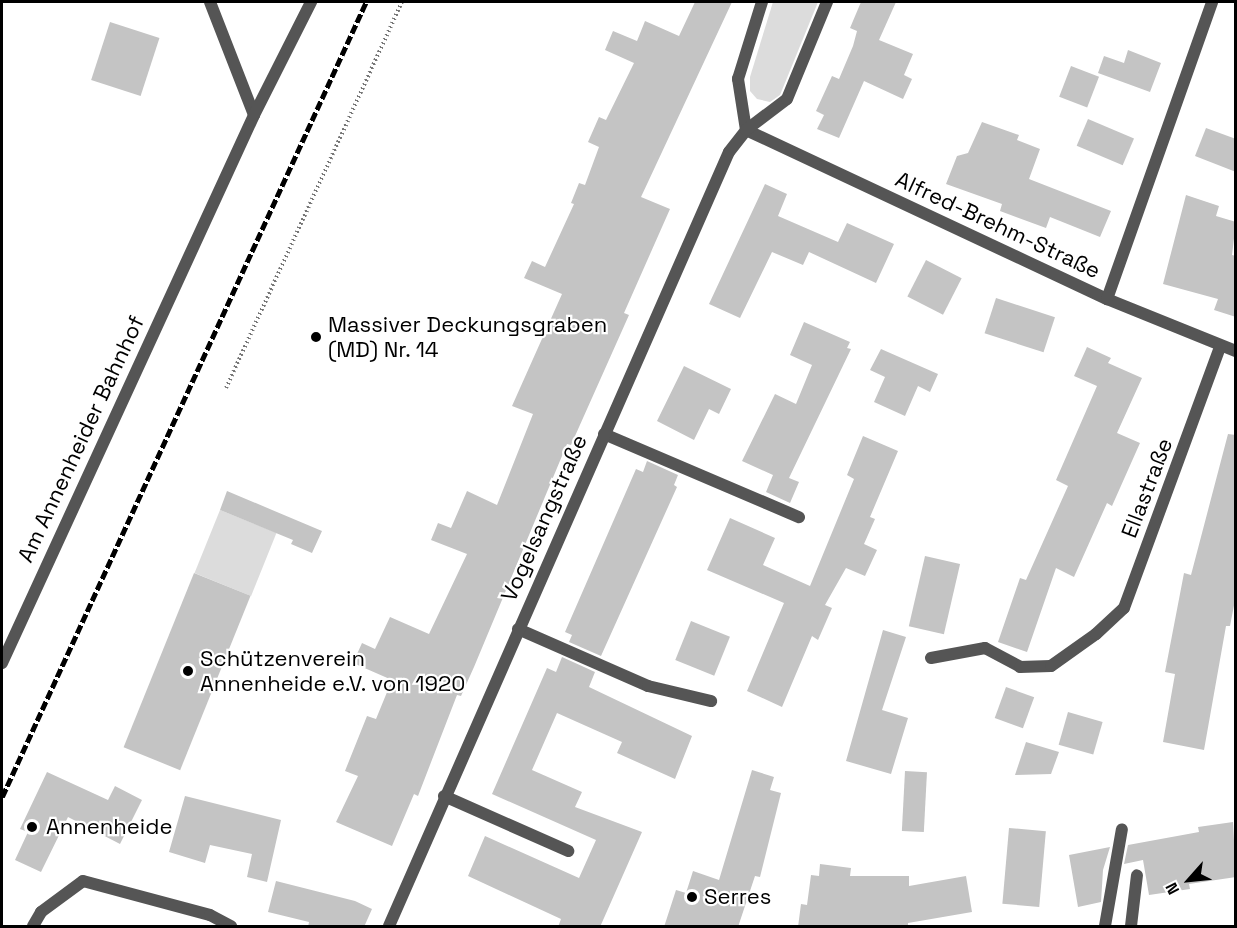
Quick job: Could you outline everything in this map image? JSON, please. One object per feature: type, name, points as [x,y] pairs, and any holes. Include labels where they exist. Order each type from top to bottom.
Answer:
[{"type":"street","points":[[210,2],[254,115]]},
{"type":"street","name":"Am Annenheider Bahnhof","points":[[2,663],[199,232],[311,2]]},
{"type":"street","points":[[746,130],[738,79],[762,2]]},
{"type":"street","name":"Vogelsangstraße","points":[[389,927],[444,796],[729,152],[746,130],[787,99],[827,2]]},
{"type":"street","points":[[1107,299],[1212,2]]},
{"type":"street","name":"Alfred-Brehm-Straße","points":[[746,130],[1107,299],[1220,347],[1236,351]]},
{"type":"street","name":"Ellastraße","points":[[931,658],[985,648],[1020,667],[1051,666],[1096,634],[1124,608],[1220,347]]},
{"type":"street","points":[[604,434],[799,517]]},
{"type":"street","points":[[518,629],[648,686],[711,701]]},
{"type":"street","points":[[444,796],[568,851]]},
{"type":"street","points":[[1105,927],[1122,828]]},
{"type":"street","points":[[1131,927],[1137,875]]},
{"type":"street","points":[[33,927],[41,912],[83,881],[210,915],[231,927]]},
{"type":"path","points":[[226,388],[402,2]]},
{"type":"shaded area","points":[[773,2],[818,2],[780,95],[770,102],[757,99],[750,91],[750,77]]},
{"type":"shaded area","points":[[220,510],[277,533],[251,596],[195,573]]},
{"type":"building","points":[[695,2],[732,2],[641,197],[670,209],[624,313],[629,315],[571,445],[567,444],[474,667],[461,696],[457,695],[418,796],[414,794],[392,846],[336,822],[358,776],[345,771],[367,716],[376,719],[392,680],[353,663],[362,643],[375,649],[390,617],[429,634],[467,554],[431,540],[438,523],[451,528],[467,491],[497,505],[533,414],[512,406],[562,294],[524,278],[532,261],[545,267],[574,204],[571,203],[579,183],[585,185],[599,147],[588,142],[599,117],[606,120],[634,63],[605,50],[613,31],[637,41],[645,21],[679,36]]},
{"type":"building","points":[[861,2],[896,2],[879,40],[913,54],[904,75],[912,79],[903,99],[864,81],[839,138],[817,129],[824,115],[816,111],[832,76],[839,79],[853,46],[857,31],[850,28]]},
{"type":"building","points":[[110,22],[159,38],[141,96],[91,80]]},
{"type":"building","points":[[1128,50],[1161,63],[1150,92],[1098,73],[1104,56],[1124,63]]},
{"type":"building","points":[[1071,66],[1099,77],[1087,108],[1059,97]]},
{"type":"building","points":[[1088,119],[1134,139],[1123,165],[1077,146]]},
{"type":"building","points":[[982,122],[1019,135],[1017,140],[1040,149],[1029,179],[1111,211],[1100,237],[1050,217],[1046,228],[1000,211],[1002,204],[946,184],[957,156],[968,153]]},
{"type":"building","points":[[1206,128],[1236,139],[1236,172],[1195,156]]},
{"type":"building","points":[[765,184],[787,194],[778,216],[838,242],[847,223],[894,244],[876,283],[809,252],[803,265],[772,252],[740,318],[709,304]]},
{"type":"building","points":[[1186,195],[1219,206],[1216,216],[1236,222],[1232,255],[1236,256],[1236,317],[1214,310],[1218,299],[1163,284]]},
{"type":"building","points":[[926,260],[962,278],[943,315],[907,297]]},
{"type":"building","points":[[996,298],[1055,317],[1044,352],[985,333]]},
{"type":"building","points":[[804,322],[850,342],[847,348],[851,349],[789,478],[799,482],[790,503],[766,492],[773,475],[742,461],[775,394],[796,404],[812,365],[790,355]]},
{"type":"building","points":[[1087,347],[1111,358],[1108,363],[1142,378],[1117,433],[1140,443],[1112,506],[1107,503],[1074,577],[1056,568],[1027,652],[998,642],[1020,578],[1026,580],[1068,486],[1056,480],[1097,386],[1074,376]]},
{"type":"building","points":[[881,349],[938,374],[930,392],[918,386],[905,416],[874,402],[885,377],[870,370]]},
{"type":"building","points":[[684,366],[731,389],[719,414],[709,409],[694,440],[657,421]]},
{"type":"building","points":[[1228,434],[1236,435],[1236,595],[1230,626],[1226,626],[1204,750],[1163,742],[1175,674],[1165,672],[1184,573],[1191,575]]},
{"type":"building","points":[[863,436],[898,451],[870,517],[875,519],[864,544],[877,550],[865,576],[846,568],[825,605],[832,608],[818,640],[812,636],[782,707],[747,691],[784,603],[707,570],[730,518],[775,538],[763,565],[810,586],[854,479],[847,475]]},
{"type":"building","points":[[647,461],[678,475],[674,485],[677,487],[601,656],[569,642],[572,635],[565,632],[636,469],[643,472]]},
{"type":"building","points":[[227,491],[322,531],[312,553],[291,544],[293,540],[220,510]]},
{"type":"building","points":[[925,556],[960,564],[944,634],[909,626]]},
{"type":"building","name":"Schützenverein Annenheide e.V. von 1920","points":[[194,573],[251,596],[180,770],[124,747]]},
{"type":"building","points":[[691,621],[730,637],[714,676],[675,660]]},
{"type":"building","points":[[883,630],[906,637],[882,710],[908,718],[891,774],[846,761]]},
{"type":"building","points":[[562,657],[595,672],[589,687],[692,736],[675,779],[617,753],[622,742],[557,713],[532,770],[582,792],[575,807],[642,832],[600,927],[558,927],[561,919],[468,876],[485,836],[579,878],[596,840],[492,794],[547,668],[556,672]]},
{"type":"building","points":[[1006,687],[1034,697],[1023,728],[995,718]]},
{"type":"building","points":[[1068,712],[1103,722],[1093,755],[1059,745]]},
{"type":"building","points":[[1026,742],[1059,752],[1051,774],[1015,775]]},
{"type":"building","points":[[752,770],[774,777],[770,790],[781,793],[760,877],[755,876],[738,927],[664,927],[676,890],[686,893],[693,871],[719,880]]},
{"type":"building","points":[[905,771],[927,772],[924,832],[902,831]]},
{"type":"building","points":[[47,772],[108,800],[115,786],[142,800],[120,844],[68,817],[41,872],[15,860],[28,832],[20,829]]},
{"type":"building","points":[[185,796],[281,820],[267,882],[247,877],[252,854],[210,845],[205,863],[169,852]]},
{"type":"building","points":[[1233,822],[1236,877],[1189,884],[1190,889],[1149,895],[1143,860],[1124,864],[1128,845],[1199,832],[1198,827]]},
{"type":"building","points":[[1009,828],[1046,831],[1039,907],[1002,904]]},
{"type":"building","points":[[1110,847],[1103,870],[1101,902],[1078,907],[1069,855]]},
{"type":"building","points":[[820,864],[851,868],[850,876],[909,876],[909,886],[966,876],[972,912],[908,923],[908,927],[798,927],[801,904],[807,905],[811,875],[819,876]]},
{"type":"building","points":[[276,881],[355,901],[372,909],[364,927],[308,927],[309,922],[268,912]]},
{"type":"railway","points":[[2,797],[366,2]]},
{"type":"place","name":"Massiver Deckungsgraben (MD) Nr. 14","points":[[316,337]]},
{"type":"place","name":"Schützenverein Annenheide e.V. von 1920","points":[[188,671]]},
{"type":"place","name":"Annenheide","points":[[32,827]]},
{"type":"place","name":"Serres","points":[[692,897]]}]
